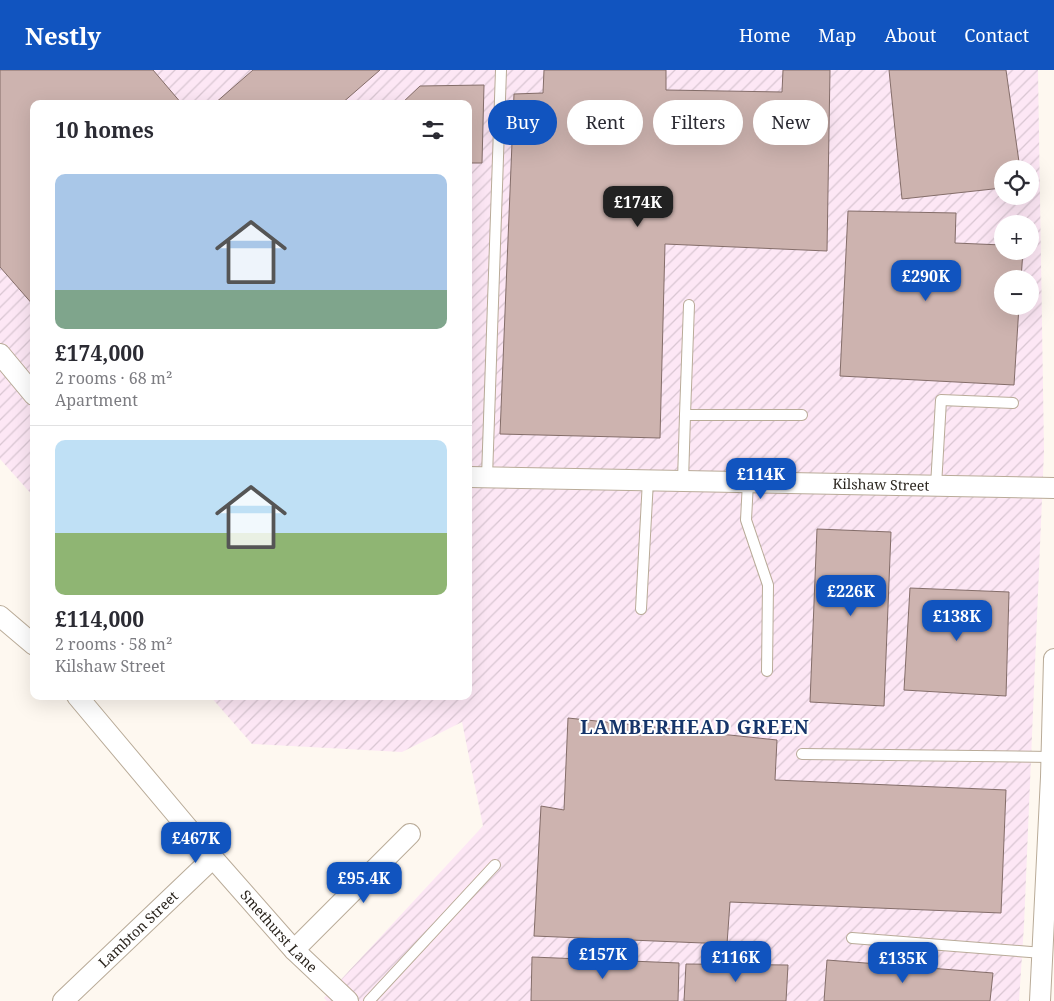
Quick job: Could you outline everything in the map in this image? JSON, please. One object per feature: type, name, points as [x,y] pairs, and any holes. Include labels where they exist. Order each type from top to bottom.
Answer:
[{"type":"street","points":[[0,354],[30,389]]},
{"type":"street","name":"Kilshaw Street","points":[[478,477],[1054,488]]},
{"type":"street","points":[[0,616],[30,642]]},
{"type":"street","points":[[1040,1001],[1052,757],[1054,658]]},
{"type":"street","name":"Smethurst Lane","points":[[80,700],[213,858],[294,950],[348,1001]]},
{"type":"street","points":[[294,950],[410,834]]},
{"type":"street","name":"Lambton Street","points":[[63,1001],[213,858]]},
{"type":"lane","points":[[478,477],[501,70]]},
{"type":"lane","points":[[683,481],[689,305]]},
{"type":"lane","points":[[936,486],[941,400],[1013,403]]},
{"type":"lane","points":[[685,416],[802,415]]},
{"type":"lane","points":[[641,609],[648,480]]},
{"type":"lane","points":[[748,482],[746,520],[768,585],[767,671]]},
{"type":"lane","points":[[802,754],[1052,757]]},
{"type":"lane","points":[[369,1001],[495,865]]},
{"type":"lane","points":[[852,938],[1043,953]]},
{"type":"shaded area","points":[[0,70],[1038,70],[1044,451],[1024,925],[1019,1001],[327,1001],[324,998],[483,826],[462,722],[402,752],[252,744],[214,700],[472,700],[472,100],[30,100],[30,493],[0,459]]},
{"type":"building","points":[[0,70],[153,70],[179,100],[30,100],[30,301],[0,267]]},
{"type":"building","points":[[253,70],[380,70],[346,100],[219,100]]},
{"type":"building","points":[[544,70],[666,70],[666,90],[782,92],[783,70],[830,70],[827,251],[665,244],[660,438],[500,434],[512,145],[557,145],[557,100],[514,100],[514,94],[543,93]]},
{"type":"building","points":[[889,70],[1006,70],[1019,160],[994,160],[994,189],[902,199]]},
{"type":"building","points":[[484,85],[482,163],[472,163],[472,100],[405,100],[420,86]]},
{"type":"building","points":[[848,211],[956,213],[955,243],[994,245],[994,260],[1022,260],[1022,270],[994,270],[994,315],[1018,315],[1014,385],[840,376]]},
{"type":"building","points":[[817,529],[891,532],[884,706],[810,702]]},
{"type":"building","points":[[910,588],[1009,592],[1006,696],[904,690]]},
{"type":"building","points":[[568,718],[777,740],[775,780],[1006,790],[1001,913],[730,902],[727,944],[534,936],[541,806],[564,810]]},
{"type":"building","points":[[532,957],[679,963],[678,1001],[531,1001]]},
{"type":"building","points":[[827,960],[993,973],[990,1001],[824,1001]]},
{"type":"building","points":[[686,964],[788,965],[786,1001],[684,1001]]},
{"type":"district","name":"LAMBERHEAD GREEN","points":[[695,727]]}]
